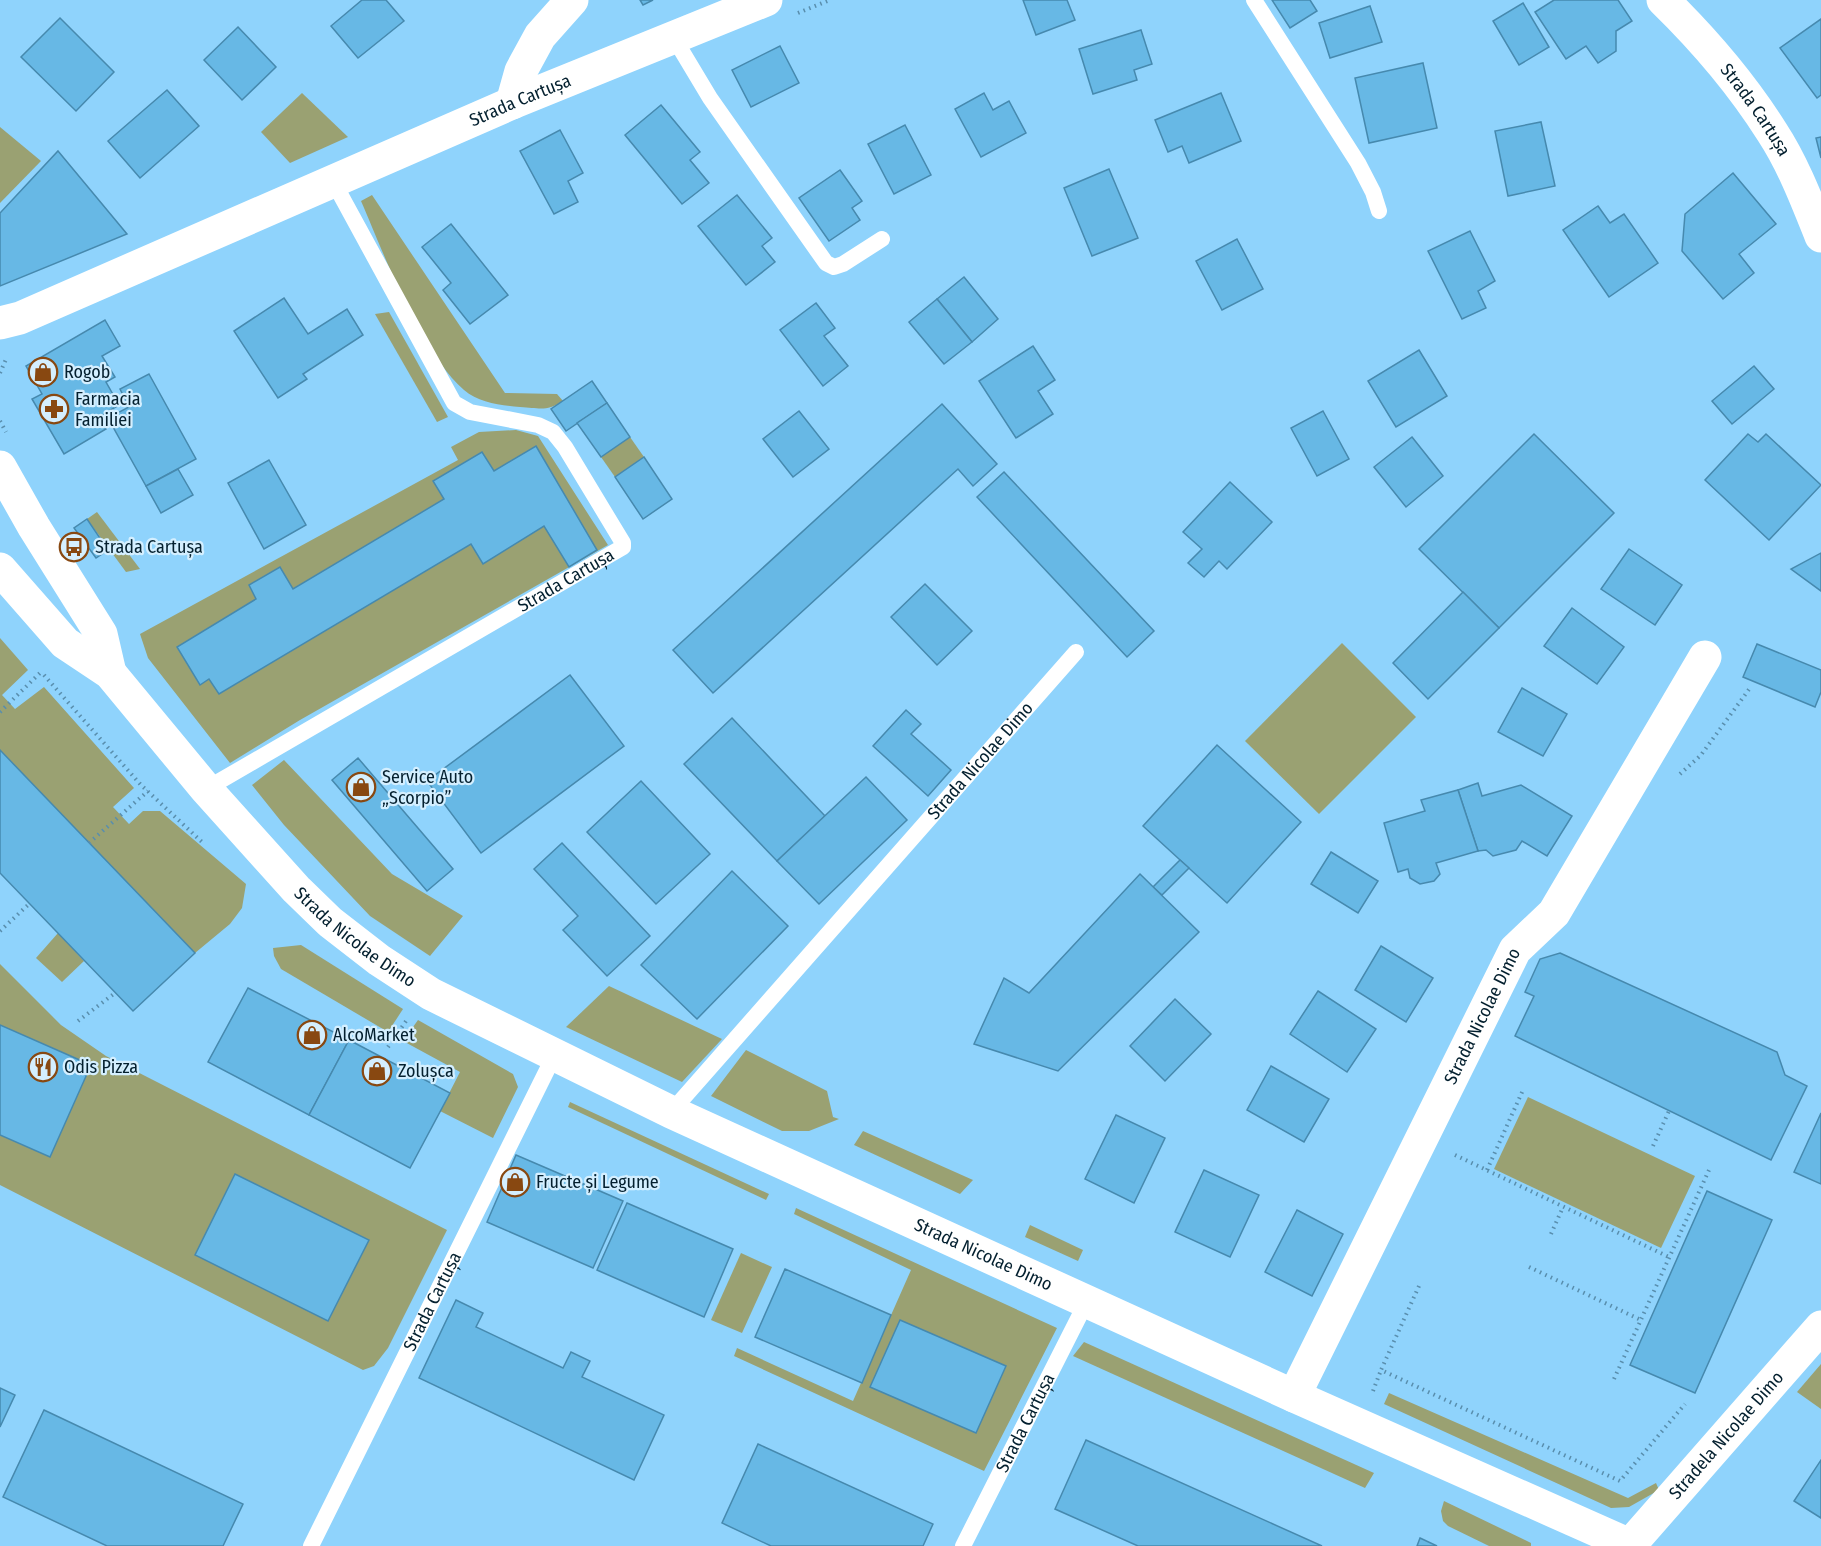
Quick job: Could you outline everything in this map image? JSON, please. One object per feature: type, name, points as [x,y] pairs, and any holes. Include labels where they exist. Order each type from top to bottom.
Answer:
[{"type":"street","points":[[512,103],[521,71],[540,36],[572,0]]},
{"type":"street","name":"Strada Cartușa","points":[[7,325],[512,103],[766,0]]},
{"type":"street","name":"Strada Cartușa","points":[[1663,0],[1725,66],[1772,132],[1789,163],[1821,236]]},
{"type":"street","name":"Strada Nicolae Dimo","points":[[5,455],[34,527],[101,634],[110,674]]},
{"type":"street","name":"Strada Nicolae Dimo","points":[[0,569],[65,644],[110,674],[206,789],[296,890],[330,922],[379,960],[431,994],[671,1112],[1294,1396],[1630,1546]]},
{"type":"street","name":"Strada Nicolae Dimo","points":[[1294,1396],[1515,950],[1554,913],[1705,657]]},
{"type":"street","name":"Stradela Nicolae Dimo","points":[[1630,1546],[1821,1327]]},
{"type":"lane","points":[[1254,0],[1358,163],[1373,192],[1379,211]]},
{"type":"lane","points":[[674,38],[710,98],[826,263],[834,267],[843,264],[882,239]]},
{"type":"lane","name":"Strada Cartușa","points":[[206,789],[623,547],[623,543],[571,457],[553,432],[538,425],[470,412],[454,403],[333,181]]},
{"type":"lane","name":"Strada Nicolae Dimo","points":[[671,1112],[1076,652]]},
{"type":"lane","name":"Strada Cartușa","points":[[311,1546],[554,1056]]},
{"type":"lane","name":"Strada Cartușa","points":[[963,1546],[1087,1301]]},
{"type":"path","points":[[0,421],[5,455]]},
{"type":"path","points":[[0,712],[41,672]]},
{"type":"path","points":[[89,843],[148,791]]},
{"type":"path","points":[[0,931],[29,904]]},
{"type":"path","points":[[78,1021],[115,993]]},
{"type":"path","points":[[388,1047],[407,1020]]},
{"type":"path","points":[[1486,1170],[1523,1090]]},
{"type":"path","points":[[1653,1146],[1669,1111]]},
{"type":"path","points":[[1455,1155],[1669,1257]]},
{"type":"path","points":[[1614,1379],[1709,1170]]},
{"type":"path","points":[[1551,1234],[1563,1207]]},
{"type":"path","points":[[1529,1267],[1641,1320]]},
{"type":"path","points":[[1372,1395],[1419,1286]]},
{"type":"path","points":[[1382,1370],[1620,1481],[1685,1404]]},
{"type":"green space","points":[[302,93],[348,137],[290,163],[261,132]]},
{"type":"green space","points":[[0,127],[41,161],[0,203]]},
{"type":"green space","points":[[372,195],[505,393],[557,394],[563,401],[552,407],[543,408],[490,403],[464,390],[448,373],[418,327],[381,248],[361,201]]},
{"type":"green space","points":[[389,312],[448,417],[437,422],[375,314]]},
{"type":"green space","points":[[516,430],[538,436],[608,545],[300,720],[230,763],[148,658],[140,634],[458,460],[451,447],[479,432]]},
{"type":"green space","points":[[630,437],[644,457],[615,477],[601,457]]},
{"type":"green space","points":[[97,512],[140,569],[126,572],[87,519]]},
{"type":"green space","points":[[0,638],[28,670],[2,695],[15,709],[44,687],[134,788],[113,807],[129,824],[143,811],[160,811],[246,884],[242,908],[230,924],[195,953],[0,750]]},
{"type":"green space","points":[[1342,643],[1416,717],[1319,814],[1245,741]]},
{"type":"green space","points":[[284,760],[392,874],[463,916],[430,956],[370,916],[284,825],[252,785]]},
{"type":"green space","points":[[58,933],[84,961],[62,982],[36,958]]},
{"type":"green space","points":[[301,945],[403,1009],[388,1032],[281,969],[274,956],[273,948]]},
{"type":"green space","points":[[0,964],[61,1025],[106,1056],[447,1230],[388,1348],[374,1366],[363,1370],[0,1185]]},
{"type":"green space","points":[[609,986],[722,1039],[682,1082],[566,1027]]},
{"type":"green space","points":[[418,1020],[513,1074],[518,1087],[493,1138],[440,1111],[460,1072],[403,1041]]},
{"type":"green space","points":[[746,1050],[827,1091],[833,1117],[839,1119],[809,1131],[782,1131],[711,1096]]},
{"type":"green space","points":[[1528,1097],[1695,1176],[1661,1248],[1494,1169]]},
{"type":"green space","points":[[570,1102],[769,1194],[766,1200],[568,1107]]},
{"type":"green space","points":[[863,1131],[973,1180],[960,1194],[854,1145]]},
{"type":"green space","points":[[796,1208],[1057,1328],[984,1471],[734,1356],[737,1348],[853,1401],[911,1270],[794,1214]]},
{"type":"green space","points":[[1030,1225],[1083,1250],[1078,1261],[1025,1237]]},
{"type":"green space","points":[[741,1253],[772,1267],[742,1333],[711,1320]]},
{"type":"green space","points":[[1084,1342],[1374,1473],[1365,1488],[1073,1356]]},
{"type":"green space","points":[[1821,1364],[1821,1409],[1797,1392]]},
{"type":"green space","points":[[1389,1393],[1628,1498],[1656,1483],[1659,1490],[1629,1507],[1611,1508],[1384,1404]]},
{"type":"green space","points":[[1444,1501],[1531,1543],[1531,1546],[1489,1546],[1448,1526],[1443,1521],[1441,1511]]},
{"type":"building","points":[[362,0],[386,0],[404,21],[358,58],[331,26]]},
{"type":"building","points":[[640,0],[653,0],[643,5]]},
{"type":"building","points":[[1023,0],[1067,0],[1075,20],[1036,35]]},
{"type":"building","points":[[1272,0],[1310,0],[1317,11],[1290,28]]},
{"type":"building","points":[[1554,0],[1618,0],[1632,21],[1616,31],[1616,51],[1598,63],[1586,46],[1566,59],[1535,12]]},
{"type":"building","points":[[1523,3],[1549,47],[1519,65],[1493,21]]},
{"type":"building","points":[[1370,6],[1382,42],[1330,58],[1319,23]]},
{"type":"building","points":[[60,18],[114,72],[76,111],[21,57]]},
{"type":"building","points":[[1821,19],[1821,95],[1817,98],[1780,48]]},
{"type":"building","points":[[238,27],[276,67],[242,100],[204,60]]},
{"type":"building","points":[[1141,30],[1152,64],[1134,70],[1137,80],[1093,94],[1079,49]]},
{"type":"building","points":[[780,46],[799,83],[751,107],[732,70]]},
{"type":"building","points":[[1423,63],[1437,128],[1369,143],[1355,78]]},
{"type":"building","points":[[167,90],[199,126],[140,178],[108,141]]},
{"type":"building","points":[[984,93],[993,110],[1009,101],[1026,133],[981,157],[955,109]]},
{"type":"building","points":[[1221,93],[1241,141],[1189,163],[1182,146],[1168,152],[1155,120]]},
{"type":"building","points":[[661,105],[700,152],[690,160],[709,183],[682,204],[625,135]]},
{"type":"building","points":[[1541,122],[1555,186],[1508,196],[1495,131]]},
{"type":"building","points":[[905,125],[931,175],[894,194],[868,144]]},
{"type":"building","points":[[560,130],[583,173],[568,181],[578,202],[554,214],[520,151]]},
{"type":"building","points":[[1821,137],[1821,158],[1816,138]]},
{"type":"building","points":[[58,151],[127,234],[0,286],[0,213]]},
{"type":"building","points":[[1109,169],[1138,238],[1092,256],[1064,188]]},
{"type":"building","points":[[840,170],[862,201],[852,208],[860,220],[829,241],[799,198]]},
{"type":"building","points":[[1733,173],[1776,224],[1739,254],[1754,273],[1723,299],[1682,251],[1685,214]]},
{"type":"building","points":[[737,195],[772,238],[762,246],[775,262],[746,285],[698,226]]},
{"type":"building","points":[[1598,206],[1610,223],[1624,214],[1658,263],[1609,297],[1563,230]]},
{"type":"building","points":[[451,224],[508,295],[470,324],[443,290],[451,283],[422,247]]},
{"type":"building","points":[[1470,231],[1495,281],[1478,291],[1486,308],[1462,319],[1428,251]]},
{"type":"building","points":[[1237,239],[1263,289],[1222,310],[1196,261]]},
{"type":"building","points":[[964,277],[998,319],[972,342],[937,299]]},
{"type":"building","points":[[284,298],[308,334],[347,309],[363,335],[303,374],[307,379],[278,398],[234,331]]},
{"type":"building","points":[[937,299],[972,342],[944,364],[909,322]]},
{"type":"building","points":[[816,303],[835,328],[824,336],[848,366],[823,386],[780,330]]},
{"type":"building","points":[[105,320],[120,346],[102,356],[115,377],[106,382],[119,405],[99,417],[106,429],[64,454],[32,399],[42,394],[26,366]]},
{"type":"building","points":[[1033,346],[1055,380],[1038,391],[1053,414],[1016,438],[979,381]]},
{"type":"building","points":[[1419,350],[1447,396],[1396,427],[1368,381]]},
{"type":"building","points":[[1754,366],[1774,389],[1732,424],[1712,401]]},
{"type":"building","points":[[149,374],[196,459],[146,486],[108,418],[129,407],[120,389]]},
{"type":"building","points":[[592,381],[607,403],[566,431],[551,409]]},
{"type":"building","points":[[607,403],[630,437],[601,457],[577,423]]},
{"type":"building","points":[[942,404],[997,464],[973,486],[958,469],[713,693],[673,650]]},
{"type":"building","points":[[799,411],[829,449],[793,477],[763,439]]},
{"type":"building","points":[[1323,411],[1349,459],[1317,476],[1291,428]]},
{"type":"building","points":[[1534,434],[1614,513],[1499,628],[1419,549]]},
{"type":"building","points":[[1748,434],[1758,442],[1766,434],[1821,485],[1769,540],[1705,480]]},
{"type":"building","points":[[1412,437],[1443,476],[1406,507],[1374,467]]},
{"type":"building","points":[[536,446],[597,550],[569,567],[544,526],[483,564],[471,544],[219,694],[209,679],[200,685],[177,647],[256,599],[249,585],[280,567],[293,589],[444,499],[433,481],[482,452],[494,471]]},
{"type":"building","points":[[644,457],[672,499],[643,519],[615,477]]},
{"type":"building","points":[[269,460],[306,525],[264,549],[228,483]]},
{"type":"building","points":[[178,469],[193,495],[161,513],[146,486]]},
{"type":"building","points":[[1004,472],[1154,631],[1127,657],[977,497]]},
{"type":"building","points":[[1230,482],[1272,522],[1227,569],[1219,561],[1204,577],[1188,563],[1202,549],[1183,532]]},
{"type":"building","points":[[87,519],[108,550],[96,558],[74,528]]},
{"type":"building","points":[[1629,549],[1682,585],[1655,625],[1601,589]]},
{"type":"building","points":[[1821,553],[1821,591],[1791,569]]},
{"type":"building","points":[[925,584],[972,631],[937,665],[891,617]]},
{"type":"building","points":[[1463,592],[1499,628],[1428,699],[1393,663]]},
{"type":"building","points":[[1572,608],[1624,647],[1597,684],[1544,646]]},
{"type":"building","points":[[1757,644],[1821,670],[1821,692],[1815,707],[1743,677]]},
{"type":"building","points":[[570,675],[624,746],[481,853],[427,781]]},
{"type":"building","points":[[1522,688],[1567,714],[1543,756],[1498,732]]},
{"type":"building","points":[[906,710],[921,724],[911,734],[951,770],[928,796],[873,746]]},
{"type":"building","points":[[732,718],[825,816],[777,861],[684,764]]},
{"type":"building","points":[[1217,745],[1301,822],[1227,903],[1143,826]]},
{"type":"building","points":[[0,750],[195,953],[133,1011],[0,873]]},
{"type":"building","points":[[358,758],[453,869],[427,891],[332,780]]},
{"type":"building","points":[[866,777],[907,820],[819,904],[777,861]]},
{"type":"building","points":[[641,781],[710,854],[656,904],[587,832]]},
{"type":"building","points":[[1478,783],[1482,796],[1521,785],[1572,816],[1547,856],[1522,841],[1516,850],[1493,856],[1486,850],[1478,851],[1458,790]]},
{"type":"building","points":[[1458,790],[1478,851],[1436,863],[1440,874],[1434,881],[1420,884],[1410,878],[1408,869],[1398,872],[1384,823],[1425,811],[1421,800]]},
{"type":"building","points":[[562,843],[650,936],[607,976],[563,930],[578,916],[534,869]]},
{"type":"building","points":[[1331,852],[1378,881],[1358,913],[1311,884]]},
{"type":"building","points":[[1180,860],[1189,868],[1162,895],[1153,887]]},
{"type":"building","points":[[732,871],[788,926],[697,1019],[641,965]]},
{"type":"building","points":[[1140,874],[1199,932],[1058,1071],[974,1044],[1004,978],[1029,993]]},
{"type":"building","points":[[1381,946],[1433,978],[1406,1022],[1355,990]]},
{"type":"building","points":[[1560,953],[1777,1052],[1785,1075],[1807,1086],[1771,1160],[1515,1036],[1534,996],[1525,992],[1540,959]]},
{"type":"building","points":[[248,988],[349,1040],[309,1115],[208,1062]]},
{"type":"building","points":[[1318,991],[1376,1029],[1347,1072],[1290,1034]]},
{"type":"building","points":[[1175,999],[1211,1034],[1165,1081],[1130,1046]]},
{"type":"building","points":[[0,1025],[91,1065],[50,1157],[0,1135]]},
{"type":"building","points":[[349,1040],[450,1093],[410,1168],[309,1115]]},
{"type":"building","points":[[1271,1066],[1329,1099],[1304,1142],[1247,1110]]},
{"type":"building","points":[[1821,1113],[1821,1184],[1794,1172]]},
{"type":"building","points":[[1116,1115],[1165,1138],[1134,1203],[1085,1179]]},
{"type":"building","points":[[516,1155],[623,1201],[593,1268],[487,1222]]},
{"type":"building","points":[[1204,1170],[1259,1195],[1230,1257],[1175,1232]]},
{"type":"building","points":[[235,1174],[369,1240],[328,1321],[195,1255]]},
{"type":"building","points":[[1707,1191],[1772,1220],[1695,1393],[1630,1365]]},
{"type":"building","points":[[627,1203],[733,1249],[704,1317],[597,1270]]},
{"type":"building","points":[[1297,1210],[1343,1234],[1312,1296],[1265,1272]]},
{"type":"building","points":[[785,1269],[891,1315],[862,1383],[755,1337]]},
{"type":"building","points":[[456,1300],[483,1313],[476,1327],[563,1368],[571,1352],[590,1361],[582,1377],[664,1415],[634,1480],[419,1378]]},
{"type":"building","points":[[900,1320],[1006,1366],[976,1433],[870,1387]]},
{"type":"building","points":[[0,1388],[15,1395],[0,1427]]},
{"type":"building","points":[[44,1410],[243,1504],[223,1546],[107,1546],[3,1497]]},
{"type":"building","points":[[1086,1440],[1322,1546],[1138,1546],[1055,1509]]},
{"type":"building","points":[[758,1444],[933,1524],[923,1546],[771,1546],[722,1523]]},
{"type":"building","points":[[1821,1460],[1821,1518],[1794,1501]]},
{"type":"building","points":[[1420,1538],[1437,1546],[1417,1546]]},
{"type":"place","name":"Rogob","points":[[43,372]]},
{"type":"place","name":"Farmacia Familiei","points":[[54,409]]},
{"type":"place","name":"Strada Cartușa","points":[[74,547]]},
{"type":"place","name":"Service Auto „Scorpio”","points":[[361,787]]},
{"type":"place","name":"AlcoMarket","points":[[312,1035]]},
{"type":"place","name":"Odis Pizza","points":[[43,1067]]},
{"type":"place","name":"Zolușca","points":[[377,1071]]},
{"type":"place","name":"Fructe și Legume","points":[[515,1182]]}]
